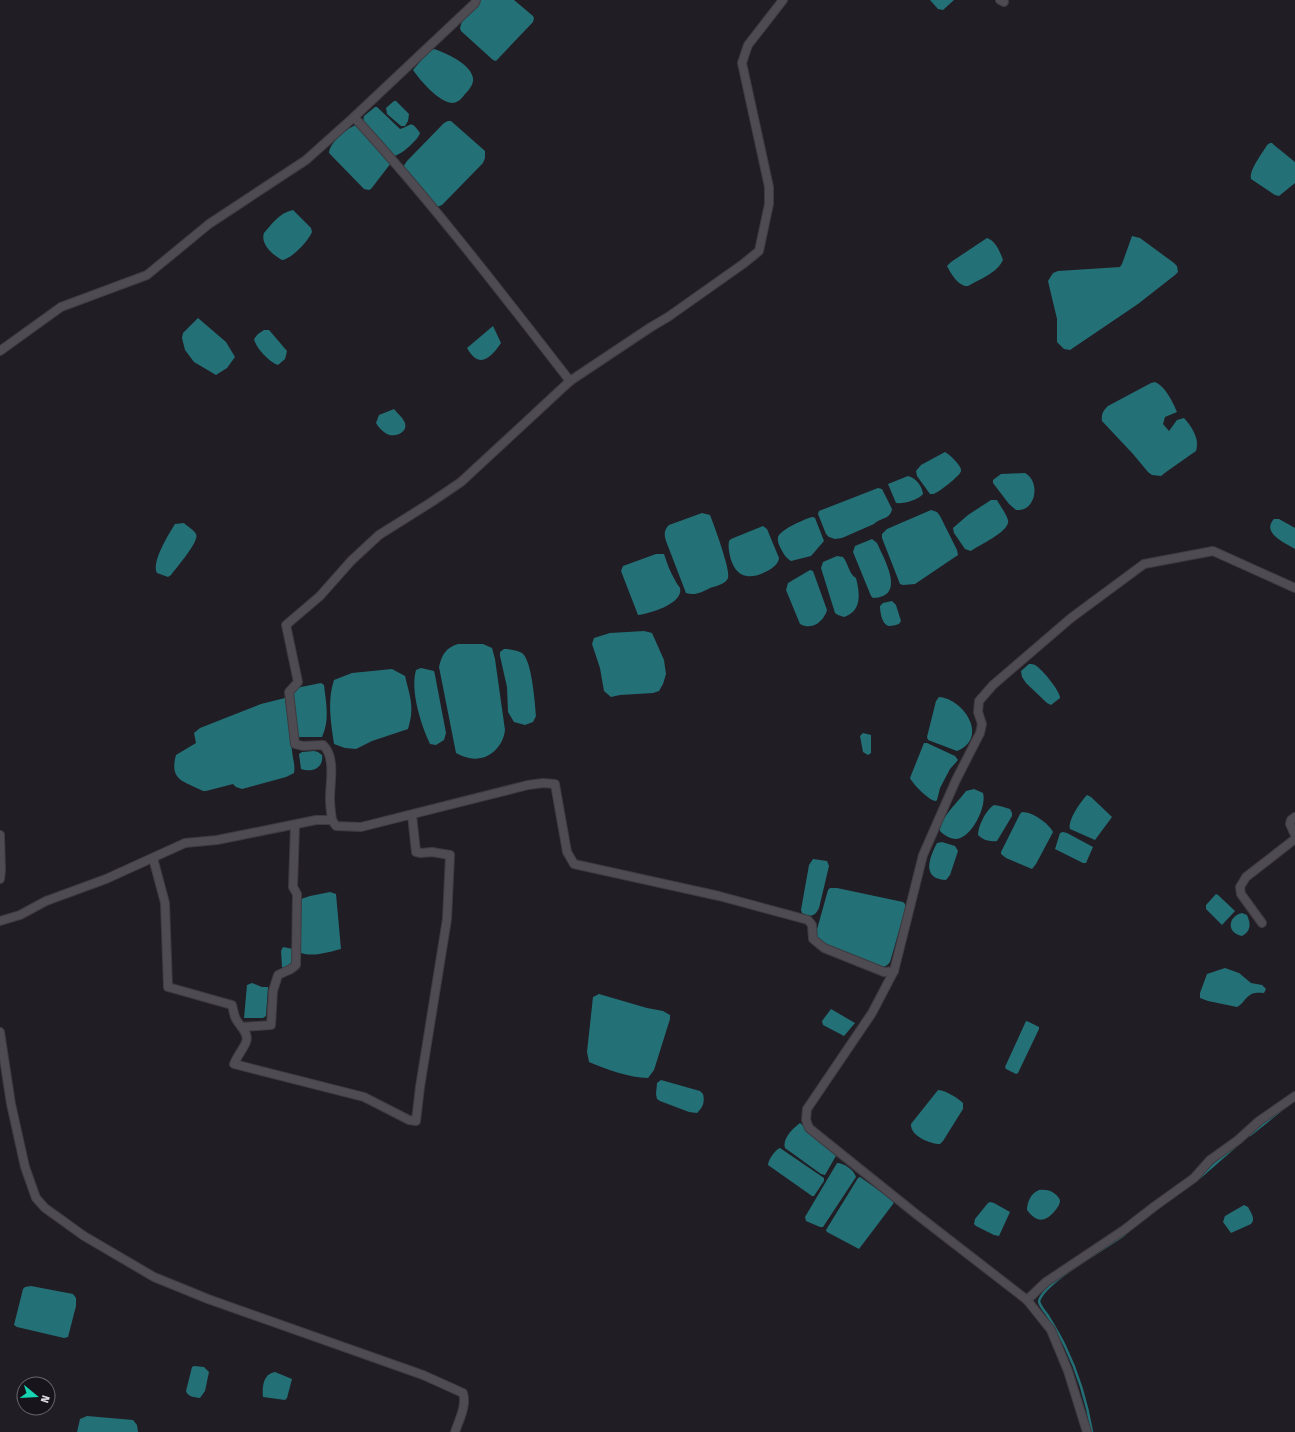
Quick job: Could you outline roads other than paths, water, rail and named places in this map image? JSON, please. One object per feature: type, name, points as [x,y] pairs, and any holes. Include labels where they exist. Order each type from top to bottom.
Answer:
[{"type":"street","points":[[0,351],[61,307],[146,275],[209,224],[306,160],[354,117],[475,3],[476,0]]},
{"type":"street","points":[[783,0],[748,45],[742,63],[769,187],[769,204],[759,251],[668,317],[570,381],[461,482],[380,535],[351,561],[320,596],[286,625],[298,682],[289,692],[295,744],[303,746],[323,745],[327,749],[331,761],[330,798],[332,820],[336,826],[361,827],[528,785],[543,783],[555,784],[567,852],[574,864],[719,896],[808,920],[812,925],[813,939],[824,948],[884,972],[894,971]]},
{"type":"street","points":[[354,117],[451,229],[570,381]]},
{"type":"street","points":[[1086,1432],[1068,1371],[1051,1330],[1027,1300],[916,1214],[809,1128],[806,1120],[807,1109],[872,1013],[894,971],[923,855],[956,780],[980,733],[982,724],[978,712],[979,702],[993,685],[1071,618],[1144,564],[1213,551],[1295,588]]},
{"type":"street","points":[[153,858],[165,903],[168,987],[232,1005],[235,1018],[242,1027],[247,1039],[234,1064],[364,1097],[409,1120],[416,1121],[420,1087],[447,919],[450,854],[439,852],[416,852],[412,815]]},
{"type":"street","points":[[1295,817],[1291,820],[1290,824],[1295,835]]},
{"type":"street","points":[[0,921],[20,914],[46,901],[106,879],[185,843],[217,840],[316,820],[332,820]]},
{"type":"street","points":[[242,1027],[271,1025],[273,991],[278,975],[296,965],[297,894],[293,887],[295,825]]},
{"type":"street","points":[[0,835],[0,879]]},
{"type":"street","points":[[1262,923],[1241,894],[1240,887],[1246,877],[1295,839]]},
{"type":"street","points":[[0,1032],[11,1104],[25,1167],[36,1198],[45,1208],[84,1236],[154,1277],[208,1299],[423,1375],[463,1393],[463,1409],[455,1432]]},
{"type":"street","points":[[1027,1300],[1046,1282],[1124,1230],[1194,1178],[1210,1160],[1238,1140],[1259,1121],[1295,1096]]},
{"type":"water","points":[[481,0],[514,0],[534,18],[533,22],[496,61],[461,31],[460,28],[462,21]]},
{"type":"water","points":[[930,0],[954,0],[943,10],[938,9]]},
{"type":"water","points":[[434,49],[457,60],[468,68],[471,73],[473,78],[472,85],[457,102],[448,102],[436,95],[425,85],[413,70],[428,52]]},
{"type":"water","points":[[396,101],[409,114],[408,121],[405,126],[401,126],[387,114],[386,108]]},
{"type":"water","points":[[377,107],[400,129],[412,125],[420,133],[413,143],[397,155],[394,156],[363,122],[364,116]]},
{"type":"water","points":[[451,121],[485,151],[485,158],[483,163],[442,205],[437,207],[403,167],[444,123]]},
{"type":"water","points":[[356,125],[391,163],[369,190],[364,189],[329,153],[332,145],[339,136]]},
{"type":"water","points":[[1272,143],[1295,162],[1295,183],[1279,196],[1275,195],[1251,179],[1254,167],[1267,145]]},
{"type":"water","points":[[293,210],[311,228],[312,232],[299,249],[286,259],[282,260],[268,249],[263,237],[264,233],[280,216]]},
{"type":"water","points":[[1132,236],[1140,238],[1174,263],[1177,266],[1178,272],[1138,304],[1070,350],[1064,349],[1057,342],[1057,319],[1048,281],[1053,273],[1058,271],[1120,267]]},
{"type":"water","points":[[987,238],[995,244],[1003,260],[997,269],[988,275],[968,286],[961,284],[953,276],[947,266]]},
{"type":"water","points":[[198,318],[226,342],[235,357],[227,368],[216,375],[194,362],[185,350],[182,338],[183,333]]},
{"type":"water","points":[[493,326],[501,343],[489,357],[480,360],[471,354],[467,348]]},
{"type":"water","points":[[264,330],[269,330],[287,351],[285,359],[278,365],[267,358],[255,343],[254,339]]},
{"type":"water","points":[[1155,382],[1162,387],[1171,399],[1177,412],[1165,417],[1163,424],[1169,431],[1177,420],[1184,418],[1190,425],[1197,442],[1196,451],[1161,476],[1152,475],[1148,472],[1102,421],[1103,413],[1108,406]]},
{"type":"water","points":[[394,409],[404,421],[405,428],[397,435],[390,435],[382,431],[376,423],[379,415]]},
{"type":"water","points":[[945,452],[957,463],[961,471],[957,477],[944,488],[936,493],[930,494],[917,476],[916,471],[921,465]]},
{"type":"water","points":[[1025,473],[1030,477],[1033,483],[1034,496],[1032,502],[1028,506],[1023,509],[1016,510],[1009,504],[993,483],[993,480],[1001,474]]},
{"type":"water","points":[[908,476],[918,483],[923,494],[911,501],[896,503],[888,484]]},
{"type":"water","points":[[878,488],[882,489],[892,509],[891,513],[887,517],[842,538],[835,539],[826,534],[818,514],[819,511]]},
{"type":"water","points":[[991,500],[997,500],[1007,517],[1008,524],[1000,533],[971,551],[965,549],[954,533],[953,528],[968,515]]},
{"type":"water","points":[[931,510],[937,512],[940,516],[958,555],[915,584],[900,584],[882,538],[882,534],[887,529]]},
{"type":"water","points":[[702,513],[710,515],[725,558],[728,578],[725,582],[698,593],[689,594],[686,593],[666,541],[665,532],[669,525]]},
{"type":"water","points":[[813,517],[815,518],[824,541],[811,556],[791,561],[786,557],[781,549],[778,542],[778,537],[788,528]]},
{"type":"water","points":[[1274,519],[1279,519],[1295,528],[1295,549],[1281,541],[1272,533],[1270,529]]},
{"type":"water","points":[[184,523],[196,534],[194,542],[171,575],[168,577],[157,573],[156,562],[165,541],[175,524]]},
{"type":"water","points":[[763,526],[767,529],[779,558],[778,562],[771,569],[761,574],[747,576],[740,574],[732,563],[729,550],[729,541]]},
{"type":"water","points":[[872,539],[877,543],[888,567],[891,584],[889,591],[883,596],[873,598],[853,552],[855,546]]},
{"type":"water","points":[[656,554],[664,554],[667,564],[680,588],[680,594],[677,599],[664,607],[649,613],[638,615],[621,571],[623,566]]},
{"type":"water","points":[[837,556],[845,559],[852,574],[856,578],[859,596],[857,606],[854,611],[844,617],[835,613],[821,568],[823,562]]},
{"type":"water","points":[[810,570],[813,571],[827,610],[823,618],[817,624],[813,626],[804,626],[800,624],[786,590],[788,583]]},
{"type":"water","points":[[892,601],[896,605],[901,621],[899,624],[889,626],[883,621],[880,606],[883,603]]},
{"type":"water","points":[[644,631],[652,633],[664,660],[666,674],[663,684],[659,691],[653,693],[611,697],[604,691],[600,668],[592,644],[594,638],[610,633]]},
{"type":"water","points":[[458,644],[483,644],[492,648],[495,659],[505,730],[504,737],[497,748],[488,756],[482,758],[469,758],[456,753],[439,667],[445,652],[450,647]]},
{"type":"water","points":[[504,649],[522,653],[531,673],[536,716],[533,722],[525,725],[514,722],[508,712],[507,687],[500,656],[500,652]]},
{"type":"water","points":[[1029,664],[1034,664],[1038,667],[1057,690],[1060,698],[1051,705],[1026,683],[1022,677],[1021,671]]},
{"type":"water","points":[[421,668],[434,671],[435,675],[446,733],[444,740],[436,745],[430,744],[423,727],[415,698],[414,688],[416,670]]},
{"type":"water","points":[[392,669],[405,676],[410,696],[411,708],[408,729],[372,741],[356,749],[345,748],[334,744],[330,704],[334,680],[352,673]]},
{"type":"water","points":[[321,683],[324,685],[327,711],[326,724],[322,737],[298,737],[291,696],[296,688]]},
{"type":"water","points":[[939,697],[948,699],[957,704],[969,720],[972,729],[971,737],[966,745],[957,751],[928,740],[927,737],[936,701]]},
{"type":"water","points":[[285,698],[294,773],[286,777],[242,789],[233,784],[206,791],[184,782],[176,775],[174,764],[176,755],[196,743],[194,733],[200,728],[261,704]]},
{"type":"water","points":[[863,733],[871,735],[871,753],[868,755],[863,752],[860,736]]},
{"type":"water","points":[[924,743],[955,756],[958,760],[950,769],[940,788],[936,801],[925,795],[910,778]]},
{"type":"water","points":[[314,751],[322,755],[319,766],[313,770],[301,769],[299,754],[302,752]]},
{"type":"water","points":[[974,789],[983,793],[984,799],[983,806],[973,827],[968,833],[956,839],[943,834],[940,831],[941,826],[950,810],[966,791]]},
{"type":"water","points":[[1087,795],[1112,817],[1095,840],[1070,829],[1072,816]]},
{"type":"water","points":[[994,805],[1010,809],[1012,816],[997,841],[989,841],[978,835],[979,827],[983,818]]},
{"type":"water","points":[[1022,812],[1026,812],[1040,819],[1048,825],[1053,832],[1032,869],[1006,858],[1001,854]]},
{"type":"water","points":[[1063,832],[1093,847],[1086,863],[1083,863],[1055,849],[1060,833]]},
{"type":"water","points":[[942,842],[955,846],[958,851],[950,875],[946,880],[936,878],[932,875],[929,866],[937,843]]},
{"type":"water","points":[[813,859],[827,861],[829,866],[819,908],[816,913],[810,916],[802,913],[801,910],[809,865]]},
{"type":"water","points":[[830,888],[837,888],[903,902],[905,904],[905,910],[890,962],[887,965],[880,967],[821,943],[817,938],[816,933],[828,890]]},
{"type":"water","points":[[330,892],[336,894],[341,949],[326,953],[314,954],[304,954],[299,952],[298,900]]},
{"type":"water","points":[[1216,894],[1235,911],[1222,925],[1206,909],[1206,905]]},
{"type":"water","points":[[1242,913],[1247,915],[1250,924],[1249,930],[1242,936],[1233,932],[1231,924],[1234,917]]},
{"type":"water","points":[[283,947],[293,949],[293,962],[284,969],[282,967],[281,951]]},
{"type":"water","points":[[1225,968],[1239,973],[1251,983],[1262,985],[1266,989],[1264,993],[1257,993],[1248,996],[1237,1007],[1200,998],[1200,993],[1207,974]]},
{"type":"water","points":[[252,983],[262,987],[268,987],[266,1016],[263,1018],[244,1018],[247,985]]},
{"type":"water","points":[[599,994],[647,1008],[663,1011],[670,1015],[654,1070],[648,1078],[626,1075],[589,1062],[587,1052],[593,997]]},
{"type":"water","points":[[831,1009],[855,1023],[844,1036],[823,1025],[822,1021]]},
{"type":"water","points":[[1026,1021],[1039,1027],[1039,1029],[1018,1073],[1016,1074],[1005,1067]]},
{"type":"water","points":[[661,1080],[700,1091],[703,1094],[704,1100],[701,1109],[697,1113],[689,1112],[657,1099],[657,1083]]},
{"type":"water","points":[[938,1090],[951,1095],[963,1103],[963,1109],[943,1141],[940,1144],[936,1144],[917,1136],[911,1124]]},
{"type":"water","points":[[800,1123],[837,1154],[825,1175],[821,1174],[785,1148],[784,1145],[787,1137]]},
{"type":"water","points":[[780,1148],[824,1178],[824,1181],[814,1196],[768,1165],[772,1155]]},
{"type":"water","points":[[837,1163],[848,1167],[856,1177],[823,1227],[820,1227],[806,1221],[805,1217]]},
{"type":"water","points":[[860,1177],[894,1201],[859,1249],[827,1232],[826,1230]]},
{"type":"water","points":[[1036,1191],[1051,1192],[1060,1200],[1059,1205],[1050,1216],[1040,1220],[1030,1214],[1027,1210],[1030,1198]]},
{"type":"water","points":[[990,1202],[1010,1212],[999,1236],[994,1235],[974,1224],[975,1219]]},
{"type":"water","points":[[1244,1205],[1248,1207],[1252,1214],[1253,1220],[1251,1224],[1231,1233],[1223,1222],[1225,1216]]},
{"type":"water","points":[[31,1286],[73,1294],[76,1298],[76,1306],[68,1337],[64,1338],[14,1325],[23,1289]]},
{"type":"water","points":[[192,1367],[204,1367],[209,1372],[205,1391],[200,1398],[190,1396],[186,1391]]},
{"type":"water","points":[[275,1372],[292,1379],[287,1398],[285,1400],[263,1397],[264,1382],[268,1375]]},
{"type":"water","points":[[87,1416],[133,1420],[137,1425],[138,1432],[77,1432],[80,1419]]},
{"type":"waterway","points":[[1250,1135],[1280,1111]]},
{"type":"waterway","points":[[1199,1178],[1238,1144]]},
{"type":"waterway","points":[[1092,1432],[1085,1399],[1070,1356],[1048,1316],[1041,1307],[1039,1301],[1052,1284],[1124,1235]]}]
